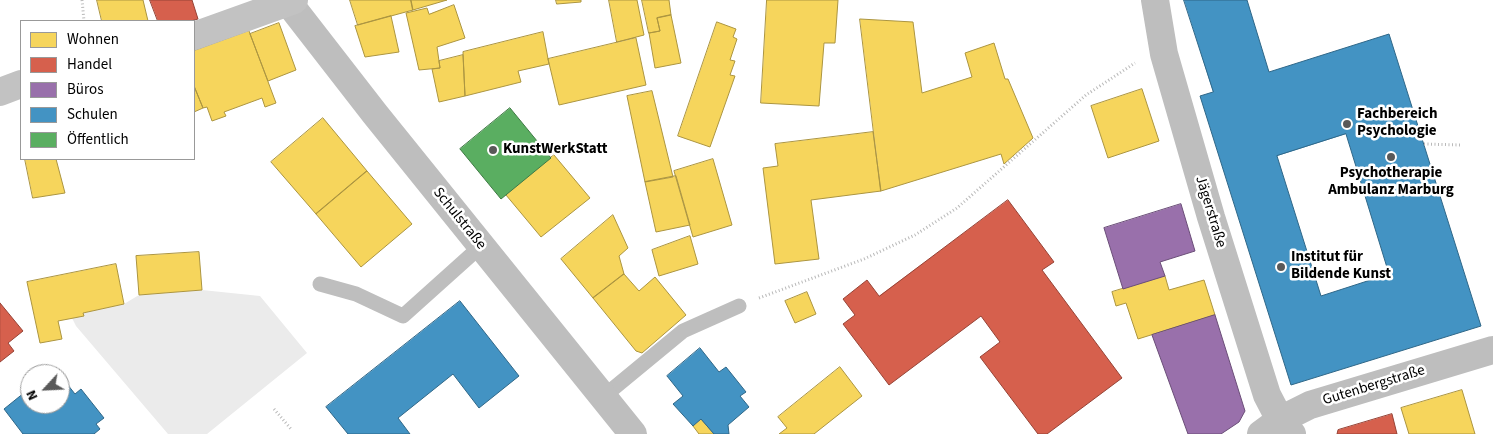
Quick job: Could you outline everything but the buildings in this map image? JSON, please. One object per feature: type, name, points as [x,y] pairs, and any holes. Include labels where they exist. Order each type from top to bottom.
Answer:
[{"type":"street","name":"Jägerstraße","points":[[1155,0],[1164,54],[1211,217],[1278,429]]},
{"type":"street","points":[[195,36],[291,1]]},
{"type":"street","name":"Schulstraße","points":[[291,1],[375,114],[633,434]]},
{"type":"street","points":[[0,92],[20,84]]},
{"type":"street","name":"Gutenbergstraße","points":[[1278,429],[1310,405],[1493,350]]},
{"type":"lane","points":[[320,284],[356,294],[403,316],[481,246]]},
{"type":"lane","points":[[603,396],[684,331],[739,306]]},
{"type":"path","points":[[82,0],[84,20]]},
{"type":"path","points":[[739,306],[864,259],[915,235],[957,208],[1086,95],[1138,61],[1164,54]]},
{"type":"path","points":[[1424,144],[1461,145]]},
{"type":"path","points":[[274,409],[291,429]]},
{"type":"shaded area","points":[[202,290],[260,296],[307,353],[207,434],[168,434],[76,326],[72,318],[83,316],[83,313],[124,304],[139,295]]},
{"type":"place","name":"Fachbereich Psychologie","points":[[1347,124]]},
{"type":"place","name":"KunstWerkStatt","points":[[493,150]]},
{"type":"place","name":"Psychotherapie Ambulanz Marburg","points":[[1391,157]]},
{"type":"place","name":"Institut für Bildende Kunst","points":[[1281,267]]}]
